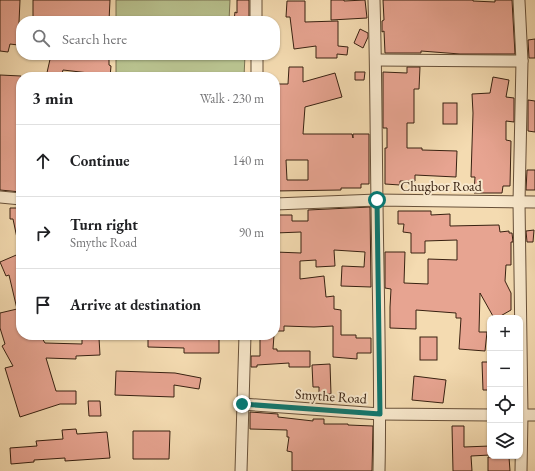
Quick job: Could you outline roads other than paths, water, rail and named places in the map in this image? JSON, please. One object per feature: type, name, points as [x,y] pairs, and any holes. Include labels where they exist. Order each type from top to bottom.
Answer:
[{"type":"street","points":[[256,0],[256,16]]},
{"type":"street","points":[[374,0],[380,414],[379,471]]},
{"type":"street","points":[[519,1],[522,61],[519,202],[521,387]]},
{"type":"street","points":[[257,60],[257,72]]},
{"type":"street","points":[[376,60],[522,61]]},
{"type":"street","points":[[0,197],[16,199]]},
{"type":"street","name":"Chugbor Road","points":[[280,204],[377,200],[535,202]]},
{"type":"street","points":[[241,471],[245,340]]},
{"type":"street","name":"Smythe Road","points":[[242,404],[380,414],[487,415]]},
{"type":"street","points":[[523,415],[535,415]]},
{"type":"street","points":[[521,423],[521,471]]}]
